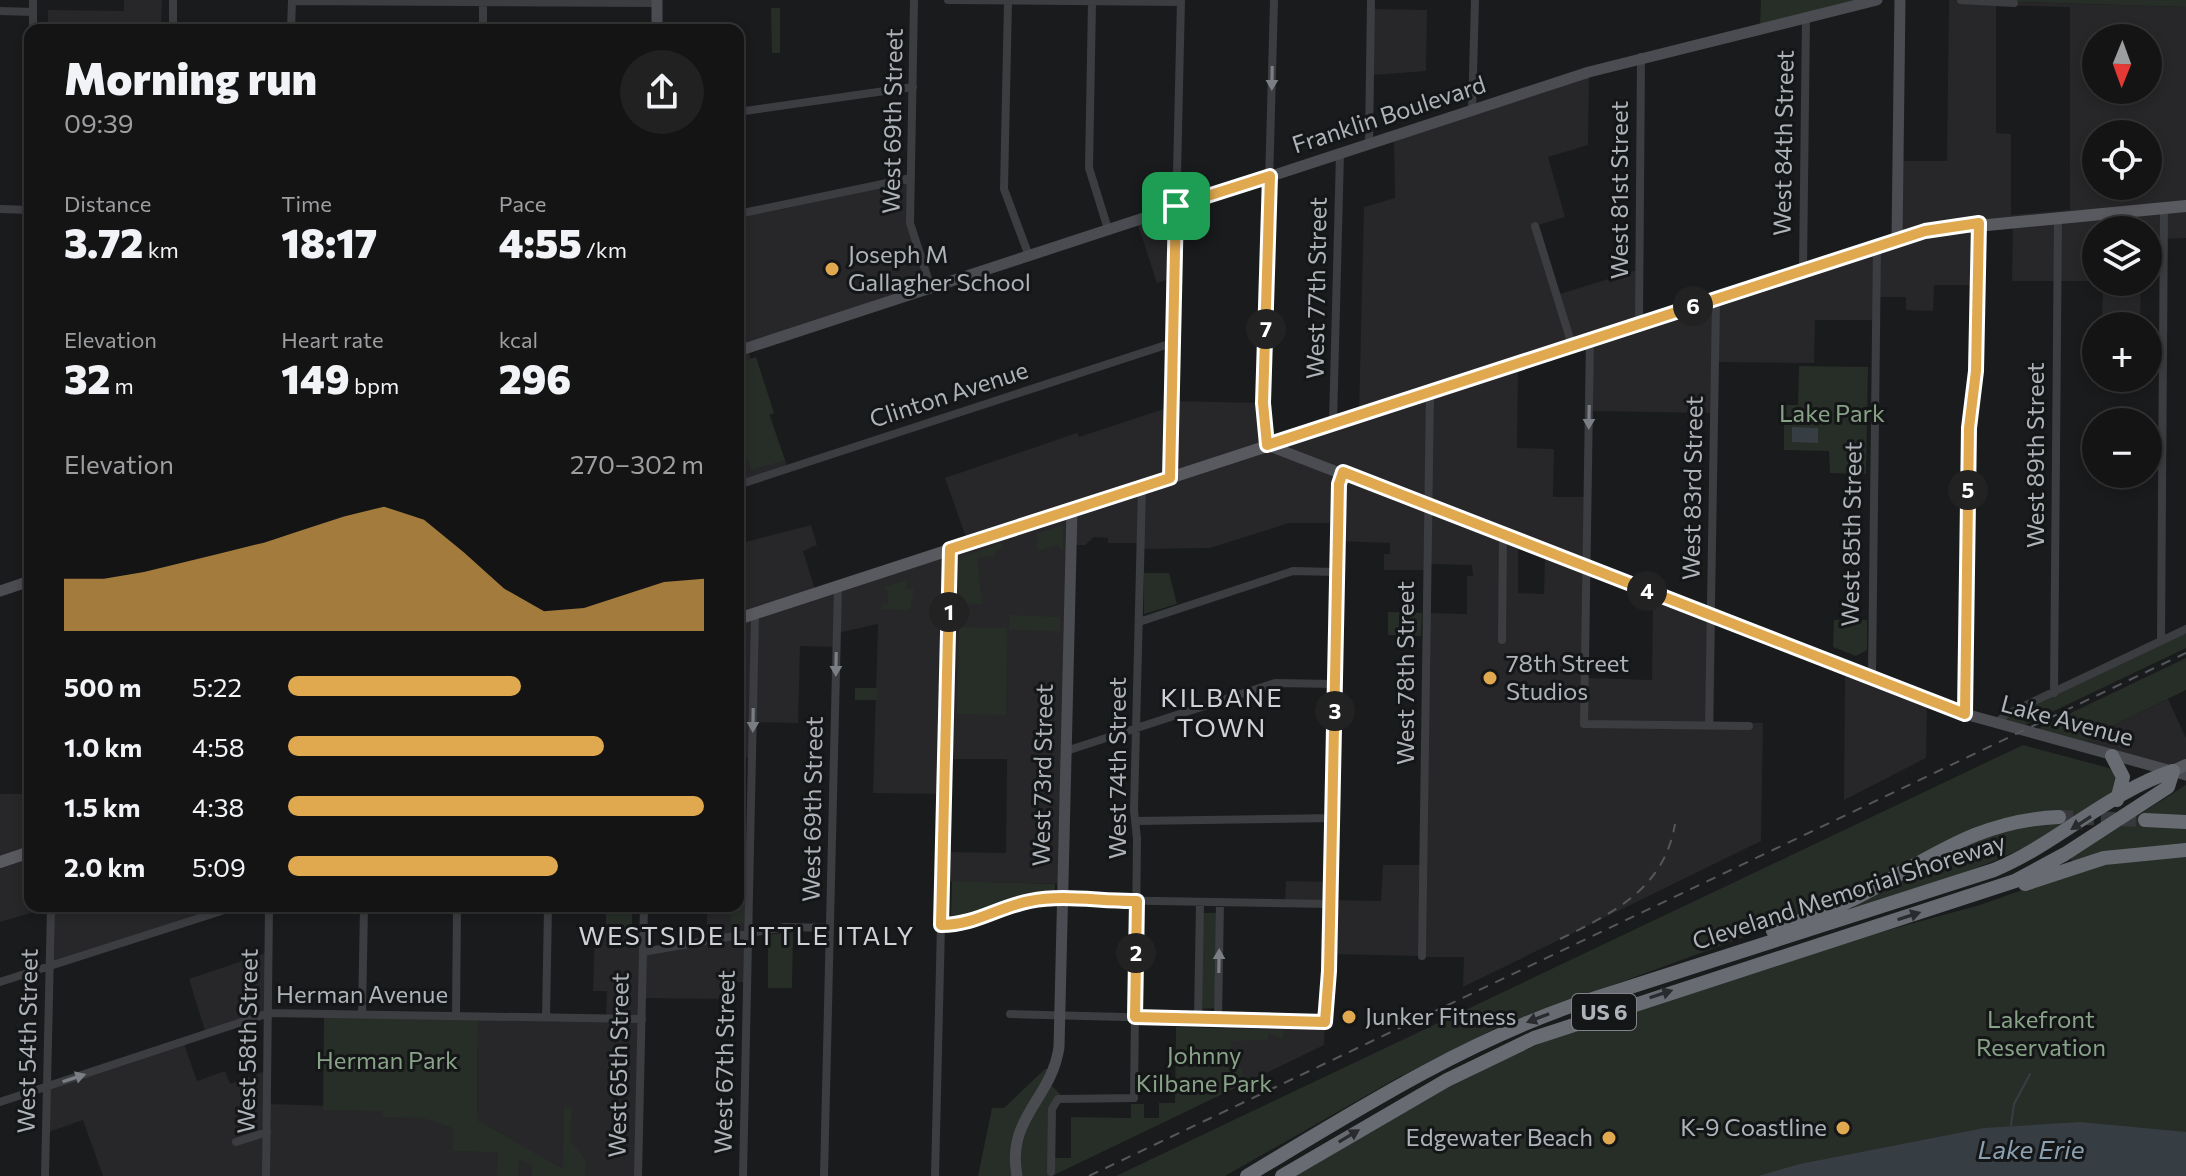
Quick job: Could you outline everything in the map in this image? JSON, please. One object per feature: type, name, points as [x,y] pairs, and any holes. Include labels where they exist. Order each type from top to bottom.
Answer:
[{"type":"highway","points":[[2112,756],[2123,777],[2116,800]]},
{"type":"highway","name":"Cleveland Memorial Shoreway","points":[[1247,1176],[1419,1074],[1493,1036],[1571,1006],[1994,870],[2043,847],[2146,780],[2182,770]]},
{"type":"highway","name":"Cleveland Memorial Shoreway","points":[[1282,1176],[1447,1080],[1547,1033],[2028,875],[2168,787],[2182,770]]},
{"type":"highway","points":[[1692,967],[1746,941],[1840,906],[1960,839],[2012,822],[2059,817]]},
{"type":"highway","points":[[2145,820],[2186,822]]},
{"type":"highway","points":[[1977,894],[2030,883],[2104,858],[2186,850]]},
{"type":"highway","points":[[1240,1176],[1266,1164]]},
{"type":"main road","points":[[744,617],[1925,231],[1979,223],[2186,206]]},
{"type":"main road","points":[[0,862],[24,853]]},
{"type":"street","points":[[33,0],[33,24]]},
{"type":"street","points":[[173,0],[173,24]]},
{"type":"street","points":[[291,24],[292,0],[657,1],[657,24]]},
{"type":"street","name":"West 69th Street","points":[[914,0],[910,223],[931,288]]},
{"type":"street","points":[[948,0],[1181,1],[1170,478]]},
{"type":"street","points":[[1267,445],[1263,403],[1274,0]]},
{"type":"street","points":[[1369,143],[1371,0]]},
{"type":"street","points":[[1472,112],[1475,0]]},
{"type":"street","name":"Franklin Boulevard","points":[[744,349],[1369,143],[1641,57],[1877,0]]},
{"type":"street","points":[[1897,240],[1900,0]]},
{"type":"street","points":[[1961,0],[2014,3]]},
{"type":"street","points":[[483,1],[483,24]]},
{"type":"street","points":[[1008,1],[1004,189],[1029,256]]},
{"type":"street","points":[[1092,1],[1089,168],[1108,229]]},
{"type":"street","points":[[0,11],[33,12]]},
{"type":"street","name":"West 84th Street","points":[[1803,270],[1806,17]]},
{"type":"street","name":"West 81st Street","points":[[1639,323],[1641,57]]},
{"type":"street","points":[[744,111],[913,87]]},
{"type":"street","name":"West 77th Street","points":[[1333,423],[1340,153]]},
{"type":"street","points":[[744,213],[911,178]]},
{"type":"street","points":[[2161,641],[2164,208]]},
{"type":"street","points":[[0,209],[24,210]]},
{"type":"street","name":"West 89th Street","points":[[2054,693],[2058,217]]},
{"type":"street","points":[[1965,714],[1969,428],[1976,371],[1979,223]]},
{"type":"street","points":[[1535,226],[1572,345]]},
{"type":"street","name":"West 85th Street","points":[[1872,677],[1877,247]]},
{"type":"street","name":"West 83rd Street","points":[[1709,726],[1716,299]]},
{"type":"street","points":[[1590,339],[1584,724],[1749,726]]},
{"type":"street","name":"Clinton Avenue","points":[[744,483],[1172,343]]},
{"type":"street","name":"West 78th Street","points":[[1422,956],[1430,391]]},
{"type":"street","name":"Lake Avenue","points":[[1267,445],[1995,725],[2112,756],[2182,770]]},
{"type":"street","points":[[1010,1014],[1325,1022],[1333,818],[1339,484],[1343,472]]},
{"type":"street","name":"West 74th Street","points":[[1051,1172],[1052,1109],[1058,1099],[1134,1098],[1136,728],[1142,487]]},
{"type":"street","name":"West 73rd Street","points":[[1017,1176],[1018,1133],[1054,1069],[1060,1015],[1072,509]]},
{"type":"street","points":[[1502,640],[1503,536]]},
{"type":"street","points":[[935,1176],[950,549]]},
{"type":"street","points":[[1139,622],[1293,571],[1338,572]]},
{"type":"street","points":[[0,591],[24,584]]},
{"type":"street","name":"West 69th Street","points":[[824,1176],[838,586]]},
{"type":"street","name":"West 67th Street","points":[[743,1176],[755,614]]},
{"type":"street","points":[[1995,725],[2005,715],[2186,629]]},
{"type":"street","points":[[1066,751],[1275,683],[1336,684]]},
{"type":"street","points":[[1136,821],[1333,818]]},
{"type":"street","points":[[941,925],[977,921],[1030,901],[1330,904]]},
{"type":"street","points":[[1198,1019],[1200,902]]},
{"type":"street","points":[[1218,1019],[1220,902]]},
{"type":"street","name":"West 54th Street","points":[[45,1176],[51,912]]},
{"type":"street","points":[[0,982],[218,912]]},
{"type":"street","name":"West 58th Street","points":[[266,1176],[269,912]]},
{"type":"street","points":[[362,1015],[364,912]]},
{"type":"street","points":[[456,1016],[457,912]]},
{"type":"street","points":[[546,1018],[548,912]]},
{"type":"street","name":"West 65th Street","points":[[638,1176],[644,912]]},
{"type":"street","points":[[643,952],[785,927],[830,928]]},
{"type":"street","name":"Herman Avenue","points":[[0,1102],[269,1013],[642,1019]]},
{"type":"street","points":[[236,1142],[267,1132]]},
{"type":"shaded area","points":[[124,0],[162,0],[161,24],[48,24],[48,10],[124,11]]},
{"type":"shaded area","points":[[1949,0],[2186,7],[2186,238],[2164,239],[2164,276],[2162,216],[2082,216],[2082,281],[2012,281],[2013,221],[1979,223],[1977,285],[1934,285],[1933,311],[1906,310],[1906,297],[1877,297],[1876,320],[1815,320],[1814,363],[1715,362],[1714,413],[1589,411],[1590,340],[1518,363],[1517,448],[1554,449],[1553,497],[1587,497],[1586,567],[1518,542],[1518,593],[1544,594],[1545,553],[1589,570],[1588,678],[1652,680],[1653,596],[1715,623],[1714,722],[1763,723],[1761,841],[1463,987],[1464,957],[1426,957],[1428,613],[1467,614],[1467,576],[1473,576],[1472,565],[1429,564],[1428,506],[1427,570],[1384,570],[1384,554],[1390,554],[1390,543],[1338,541],[1338,523],[1289,523],[1210,548],[1140,549],[1140,543],[1108,543],[1108,538],[1094,537],[1085,545],[1071,545],[1063,884],[942,881],[943,852],[1006,853],[1007,759],[945,759],[944,794],[873,793],[878,624],[837,633],[836,647],[800,646],[798,723],[754,722],[753,758],[744,757],[744,542],[811,525],[817,545],[803,551],[816,593],[968,543],[945,478],[1077,433],[1079,437],[1170,407],[1171,401],[1263,403],[1265,441],[1359,415],[1364,207],[1395,198],[1394,136],[1589,72],[1588,145],[1548,157],[1565,217],[1535,226],[1557,295],[1640,269],[1639,323],[1897,240],[1898,161],[1947,161]],"holes":[[[1996,5],[2070,7],[2070,210],[2011,215],[2011,134],[1996,133]]]},
{"type":"shaded area","points":[[1374,9],[1427,10],[1426,71],[1373,75]]},
{"type":"shaded area","name":"Joseph M Gallagher School","points":[[911,178],[910,223],[931,288],[747,348],[788,469],[744,483],[744,213]]},
{"type":"shaded area","points":[[1176,206],[1174,278],[1157,283],[1136,219]]},
{"type":"shaded area","points":[[2103,296],[2141,296],[2140,312],[2102,312]]},
{"type":"shaded area","points":[[1845,671],[1927,706],[1926,758],[1844,800]]},
{"type":"shaded area","points":[[2168,699],[2186,738],[2186,775],[2083,748],[2092,736]]},
{"type":"shaded area","points":[[0,794],[24,794],[24,912],[34,912],[0,922]]},
{"type":"shaded area","points":[[1383,865],[1424,865],[1422,956],[1330,954],[1330,904],[1285,903],[1286,881],[1331,882],[1331,900],[1381,901]]},
{"type":"shaded area","points":[[744,888],[749,888],[747,982],[728,982],[728,999],[642,998],[638,1176],[103,1176],[83,1120],[46,1133],[46,1087],[183,1041],[197,1081],[225,1071],[230,1084],[268,1070],[268,1104],[477,1110],[478,1017],[606,1019],[607,991],[593,991],[595,929],[643,930],[643,951],[707,941],[707,912],[744,912]]},
{"type":"shaded area","points":[[51,912],[218,912],[51,966]]},
{"type":"shaded area","points":[[269,952],[269,1013],[206,1034],[189,979]]},
{"type":"shaded area","points":[[1225,1019],[1325,1022],[1324,1045],[1258,1077],[1242,1076],[1230,1065],[1230,1029],[1224,1029]]},
{"type":"green space","points":[[1761,0],[1877,0],[1760,28]]},
{"type":"green space","points":[[1961,0],[2186,0],[2186,7]]},
{"type":"green space","points":[[771,8],[780,8],[780,53],[772,53]]},
{"type":"green space","points":[[756,357],[774,413],[769,415],[785,460],[752,470],[744,452],[744,361]]},
{"type":"green space","name":"Lake Park","points":[[1799,366],[1868,367],[1866,474],[1830,473],[1829,451],[1784,450],[1784,405],[1798,405]]},
{"type":"green space","points":[[1063,525],[1063,550],[1057,545],[1038,551],[1036,534]]},
{"type":"green space","points":[[1002,543],[1003,549],[995,550],[995,556],[977,557],[982,604],[957,603],[958,558]]},
{"type":"green space","points":[[1144,573],[1169,573],[1177,604],[1144,614]]},
{"type":"green space","points":[[907,580],[906,589],[914,589],[910,610],[882,609],[883,602],[888,605],[888,592],[883,587]]},
{"type":"green space","points":[[1388,612],[1422,613],[1421,636],[1388,635]]},
{"type":"green space","points":[[1010,615],[1060,617],[1060,631],[1009,630]]},
{"type":"green space","points":[[1834,620],[1867,620],[1867,650],[1856,656],[1833,647]]},
{"type":"green space","points":[[959,627],[1007,628],[1006,715],[957,714]]},
{"type":"green space","points":[[2186,629],[2186,648],[2014,730],[1995,725],[2005,715]]},
{"type":"green space","points":[[2186,658],[2186,690],[2092,736],[2083,748],[2027,734]]},
{"type":"green space","points":[[855,688],[877,688],[877,700],[855,700]]},
{"type":"green space","points":[[2023,745],[2109,768],[2117,775],[2116,788],[2057,830],[1992,862],[1854,908],[1852,903],[1976,838],[2030,823],[2059,820],[2059,812],[2007,818],[1967,831],[1822,909],[1500,1026],[1399,1077],[1225,1176],[1116,1176]]},
{"type":"green space","points":[[2186,785],[2186,846],[2073,863],[2070,858]]},
{"type":"green space","name":"Lakefront Reservation","points":[[2186,854],[2186,1176],[1295,1176],[1469,1075],[1560,1035],[1870,935],[1980,905],[2095,864]]},
{"type":"green space","points":[[952,881],[1055,884],[1055,892],[1027,895],[977,913],[951,917]]},
{"type":"green space","points":[[606,912],[632,912],[632,928],[606,928]]},
{"type":"green space","points":[[731,912],[744,912],[744,923],[731,925]]},
{"type":"green space","points":[[1199,913],[1220,913],[1218,1008],[1198,1009]]},
{"type":"green space","points":[[793,932],[792,988],[768,988],[768,935]]},
{"type":"green space","name":"Herman Park","points":[[324,1014],[478,1017],[477,1120],[563,1169],[564,1107],[572,1107],[571,1142],[586,1161],[585,1176],[532,1176],[532,1165],[519,1159],[518,1176],[497,1176],[498,1152],[453,1151],[453,1128],[422,1118],[383,1117],[382,1111],[323,1110]]},
{"type":"green space","name":"Johnny Kilbane Park","points":[[1176,1027],[1283,1030],[1283,1039],[1269,1033],[1268,1040],[1231,1041],[1230,1065],[1242,1069],[1242,1076],[1258,1077],[1052,1176],[978,1176],[992,1108],[1004,1108],[1045,1069],[1054,1069],[1048,1082],[1063,1097],[1056,1102],[1052,1158],[1071,1158],[1071,1117],[1131,1118],[1131,1104],[1144,1104],[1144,1118],[1159,1118],[1159,1103],[1175,1103]]},
{"type":"water","points":[[1792,427],[1818,428],[1818,443],[1792,442]]},
{"type":"water","name":"Lake Erie","points":[[2080,1122],[2186,1132],[2186,1176],[1758,1176],[1800,1164],[1984,1128]]},
{"type":"waterway","points":[[2011,1125],[2014,1104],[2030,1074]]},
{"type":"tunnel","points":[[2059,817],[2145,820]]},
{"type":"railway","points":[[1089,1176],[2186,653]]},
{"type":"railway","points":[[1560,939],[1617,908],[1648,882],[1669,847],[1675,824]]},
{"type":"place","name":"Joseph M Gallagher School","points":[[832,269]]},
{"type":"place","name":"78th Street Studios","points":[[1490,678]]},
{"type":"place","name":"Junker Fitness","points":[[1349,1017]]},
{"type":"place","name":"K-9 Coastline","points":[[1843,1128]]},
{"type":"place","name":"Edgewater Beach","points":[[1609,1138]]},
{"type":"district","name":"KILBANE TOWN","points":[[1222,713]]},
{"type":"district","name":"WESTSIDE LITTLE ITALY","points":[[747,936]]},
{"type":"route","points":[[1270,176],[1263,403],[1267,445],[1925,231],[1979,223],[1976,371],[1969,428],[1965,714],[1343,472],[1339,484],[1329,971],[1325,1022],[1135,1017],[1137,901],[1041,899],[977,921],[941,925],[950,549],[1170,478],[1176,206],[1270,176]]}]
